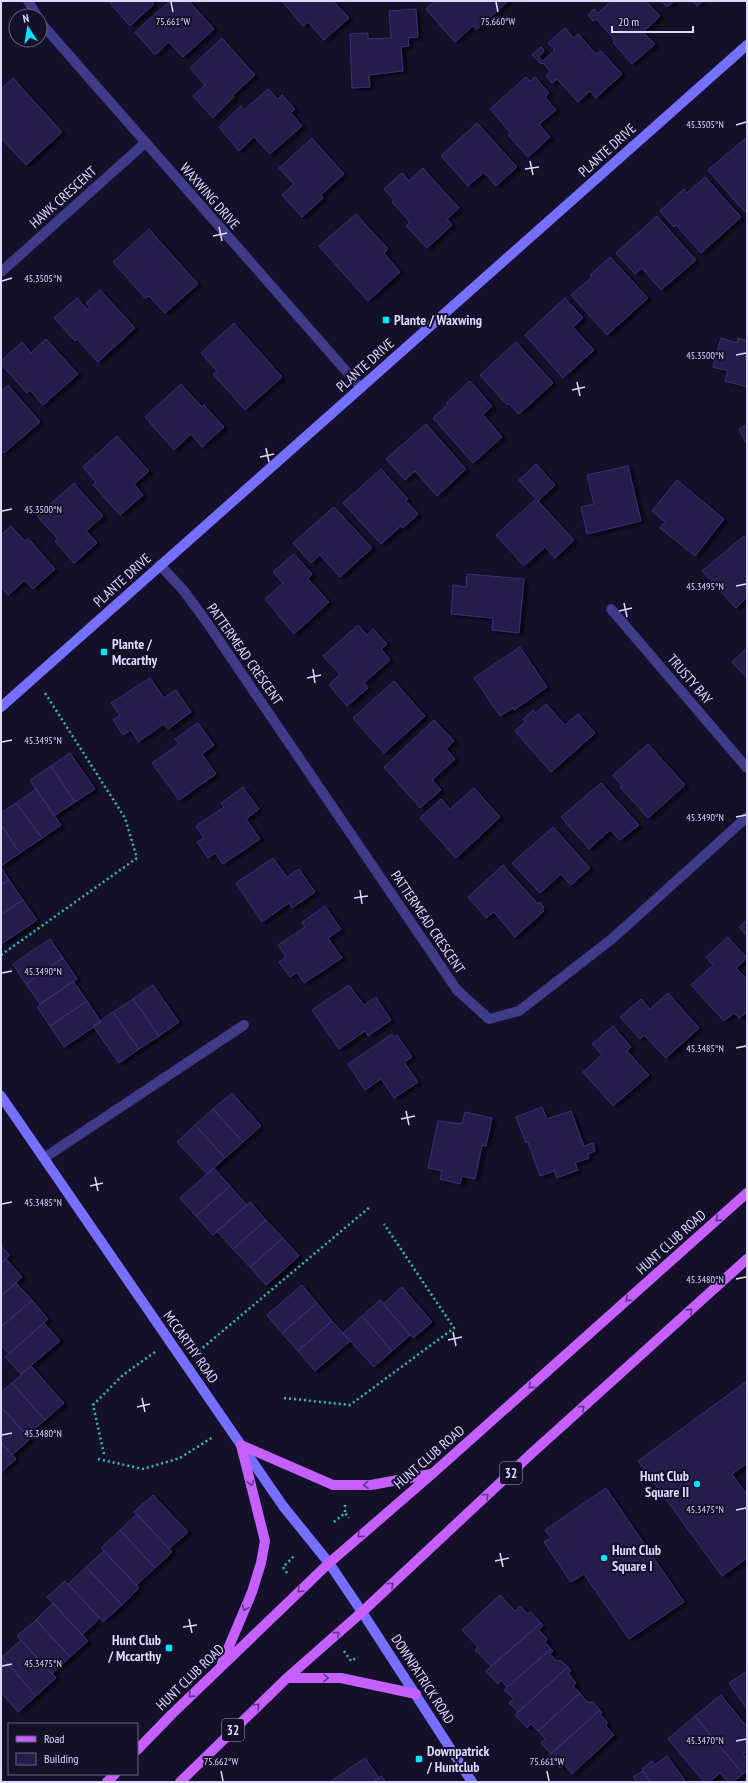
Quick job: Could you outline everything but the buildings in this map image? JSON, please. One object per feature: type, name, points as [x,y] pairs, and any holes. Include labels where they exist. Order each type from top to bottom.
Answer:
[{"type":"main road","name":"HUNT CLUB ROAD","points":[[138,1749],[219,1668],[329,1563],[432,1474],[747,1193]]},
{"type":"main road","name":"32","points":[[180,1782],[287,1678],[362,1612],[532,1453],[747,1259]]},
{"type":"main road","points":[[241,1445],[333,1485],[371,1485],[432,1474]]},
{"type":"main road","points":[[219,1668],[252,1592],[261,1563],[265,1541],[241,1445]]},
{"type":"main road","points":[[287,1678],[341,1678],[416,1694]]},
{"type":"street","name":"WAXWING DRIVE","points":[[48,31],[360,388]]},
{"type":"street","name":"PLANTE DRIVE","points":[[1,707],[747,45]]},
{"type":"street","name":"HAWK CRESCENT","points":[[1,272],[145,143]]},
{"type":"street","name":"PATTERMEAD CRESCENT","points":[[160,565],[184,591],[206,621],[457,990],[489,1019],[519,1011],[606,943],[747,817]]},
{"type":"street","name":"TRUSTY BAY","points":[[611,609],[747,768]]},
{"type":"street","points":[[44,1158],[244,1025]]},
{"type":"street","name":"MCCARTHY ROAD","points":[[1,1096],[283,1506],[329,1563],[362,1612]]},
{"type":"street","name":"DOWNPATRICK ROAD","points":[[362,1612],[472,1782]]},
{"type":"path","points":[[1,955],[137,858],[125,818],[35,677]]},
{"type":"path","points":[[185,1363],[371,1206]]},
{"type":"path","points":[[284,1398],[350,1405],[454,1328],[384,1224]]},
{"type":"path","points":[[104,1454],[93,1405],[123,1375],[170,1342]]},
{"type":"path","points":[[98,1459],[143,1469],[180,1458],[229,1427]]},
{"type":"path","points":[[345,1504],[345,1513],[349,1518]]},
{"type":"path","points":[[334,1522],[345,1513]]},
{"type":"path","points":[[287,1573],[283,1566],[294,1556]]},
{"type":"path","points":[[344,1651],[351,1661],[358,1657]]},
{"type":"place","name":"Plante / Waxwing","points":[[386,320]]},
{"type":"place","name":"Plante / Mccarthy","points":[[104,652]]},
{"type":"place","name":"Hunt Club Square II","points":[[697,1484]]},
{"type":"place","name":"Hunt Club Square I","points":[[604,1558]]},
{"type":"place","name":"Hunt Club / Mccarthy","points":[[169,1648]]},
{"type":"place","name":"Downpatrick / Huntclub","points":[[419,1759]]}]
